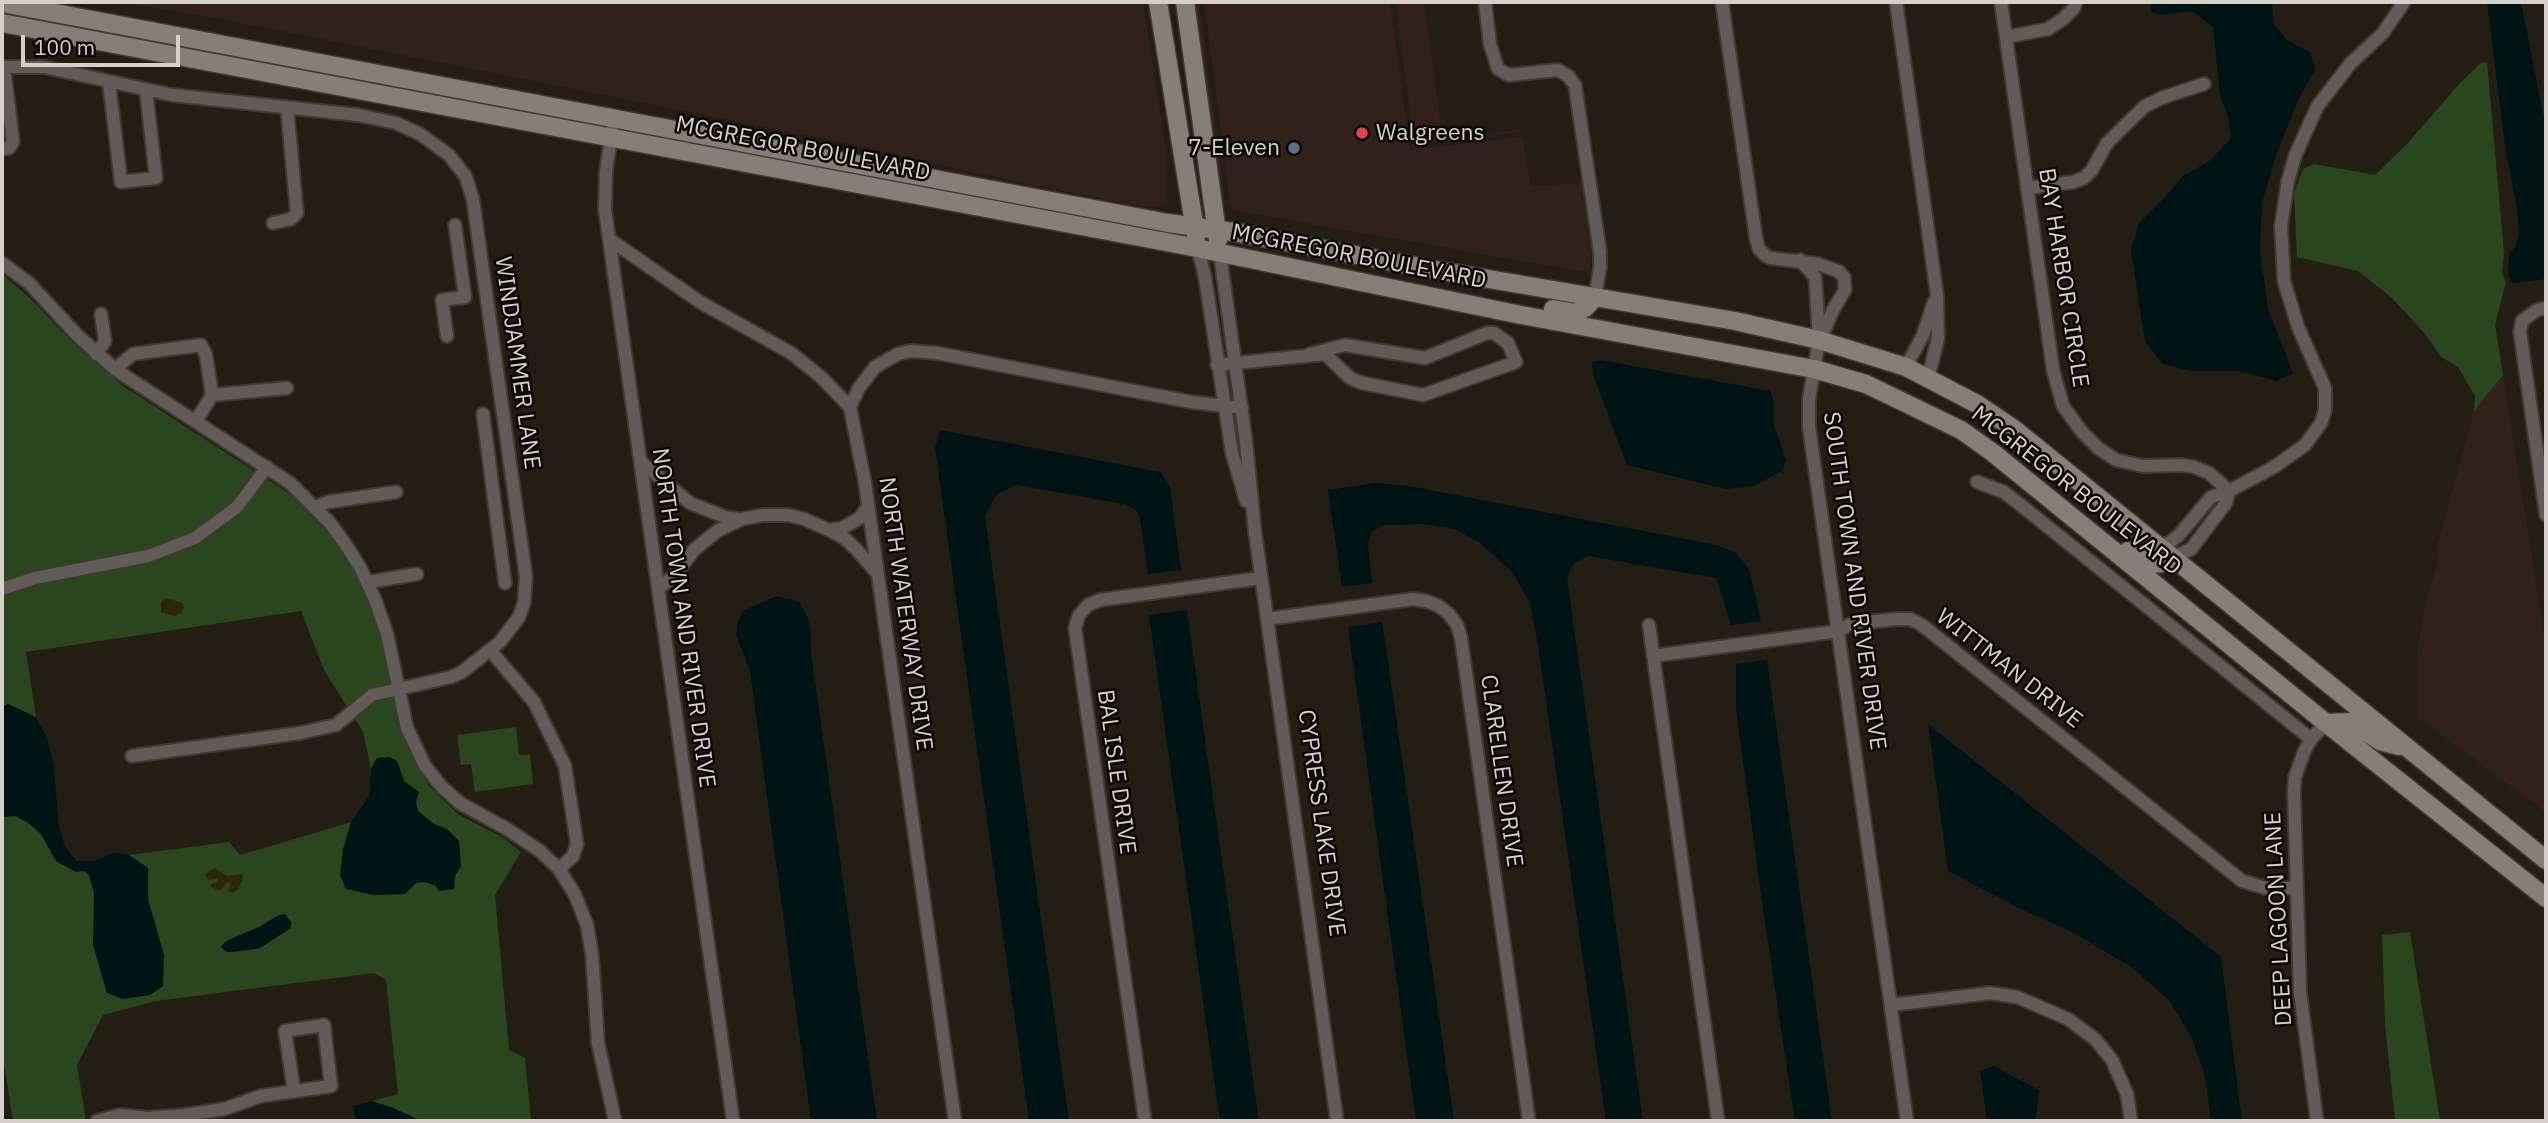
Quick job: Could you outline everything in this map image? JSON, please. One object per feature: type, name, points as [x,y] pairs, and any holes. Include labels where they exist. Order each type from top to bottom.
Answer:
[{"type":"main road","name":"CYPRESS LAKE DRIVE","points":[[1158,2],[1198,250]]},
{"type":"main road","name":"CYPRESS LAKE DRIVE","points":[[1185,2],[1220,254]]},
{"type":"main road","name":"MCGREGOR BOULEVARD","points":[[2,3],[1198,250],[1814,369],[1866,384],[1961,430],[1992,452],[2546,898]]},
{"type":"main road","name":"MCGREGOR BOULEVARD","points":[[2,23],[612,129],[1216,229],[1735,321],[1819,340],[1906,367],[1977,404],[2014,429],[2546,860]]},
{"type":"main road","points":[[1460,302],[1477,298],[1576,313],[1595,297]]},
{"type":"main road","points":[[2082,524],[2151,564],[2163,563],[2165,552]]},
{"type":"main road","points":[[2326,723],[2350,722],[2380,741],[2406,747]]},
{"type":"street","points":[[1485,2],[1490,44],[1498,69],[1509,75],[1558,71],[1568,76],[1575,85],[1600,252],[1595,297]]},
{"type":"street","points":[[1722,2],[1758,244],[1766,256],[1800,260],[1838,271],[1844,276],[1845,290],[1819,340]]},
{"type":"street","points":[[1896,2],[1937,295],[1938,338],[1928,379]]},
{"type":"street","name":"BAY HARBOR CIRCLE","points":[[2001,2],[2055,380],[2063,406],[2070,418],[2098,448],[2116,460],[2143,466],[2194,467],[2209,473],[2229,491]]},
{"type":"street","points":[[2006,37],[2048,29],[2063,19],[2076,2]]},
{"type":"street","points":[[2165,552],[2169,543],[2211,497],[2229,491],[2274,467],[2305,445],[2321,423],[2325,410],[2325,388],[2295,320],[2284,281],[2280,243],[2288,181],[2295,156],[2317,107],[2350,64],[2384,33],[2404,2]]},
{"type":"street","points":[[2,149],[9,148],[13,142],[3,67]]},
{"type":"street","name":"WINDJAMMER LANE","points":[[3,67],[44,67],[146,90],[210,100],[358,115],[396,123],[420,134],[449,155],[458,164],[471,189],[526,590],[519,617],[510,630],[472,666],[450,677],[372,695],[346,719],[324,729],[132,756]]},
{"type":"street","points":[[109,82],[121,182],[156,178],[146,90]]},
{"type":"street","points":[[2027,188],[2084,178],[2092,170],[2107,143],[2145,106],[2204,84]]},
{"type":"street","points":[[273,223],[291,219],[297,213],[287,108]]},
{"type":"street","name":"NORTH TOWN AND RIVER DRIVE","points":[[612,129],[604,197],[609,239],[733,1121]]},
{"type":"street","points":[[454,225],[465,297]]},
{"type":"street","points":[[609,239],[700,302],[791,353],[821,377],[850,407],[859,388],[875,367],[898,354],[911,351],[937,353],[1191,402],[1242,408]]},
{"type":"street","name":"CYPRESS LAKE DRIVE","points":[[1198,250],[1205,277],[1232,453],[1255,532]]},
{"type":"street","name":"CYPRESS LAKE DRIVE","points":[[1220,254],[1242,408],[1261,578],[1337,1121]]},
{"type":"street","name":"SOUTH TOWN AND RIVER DRIVE","points":[[1800,260],[1815,277],[1819,340],[1809,399],[1810,427],[1907,1121]]},
{"type":"street","points":[[2,263],[29,283],[96,354],[115,369],[290,483],[315,507],[346,545],[368,582],[387,634],[412,741],[425,766],[442,787],[473,811],[518,835],[540,851],[559,869],[575,895],[587,925],[595,979],[598,1043],[615,1121]]},
{"type":"street","points":[[447,336],[442,300],[486,294]]},
{"type":"street","points":[[1906,367],[1923,335],[1937,295]]},
{"type":"street","points":[[2546,308],[2536,310],[2522,321],[2520,332],[2546,515]]},
{"type":"street","points":[[96,354],[105,341],[101,314]]},
{"type":"street","points":[[1217,365],[1325,354],[1350,378],[1362,383],[1423,395],[1517,362],[1508,343],[1494,333],[1487,333],[1425,358],[1345,345],[1310,354]]},
{"type":"street","points":[[115,369],[134,354],[201,345],[206,355],[212,395],[196,421]]},
{"type":"street","points":[[212,395],[288,388]]},
{"type":"street","name":"NORTH WATERWAY DRIVE","points":[[850,407],[861,456],[955,1121]]},
{"type":"street","points":[[483,414],[505,583]]},
{"type":"street","points":[[489,461],[510,458]]},
{"type":"street","points":[[641,461],[690,503],[725,517],[743,519]]},
{"type":"street","points":[[2,589],[35,579],[148,556],[195,538],[236,507],[267,467]]},
{"type":"street","points":[[1977,482],[2004,492],[2311,739]]},
{"type":"street","points":[[2165,552],[2191,549],[2225,503],[2229,491]]},
{"type":"street","points":[[315,507],[328,502],[396,492]]},
{"type":"street","points":[[829,530],[842,528],[860,519],[868,506]]},
{"type":"street","points":[[659,588],[675,575],[706,538],[728,524],[763,515],[788,515],[829,530],[844,538],[877,574]]},
{"type":"street","points":[[368,582],[417,574]]},
{"type":"street","name":"BAL ISLE DRIVE","points":[[1144,1121],[1075,628],[1079,615],[1100,600],[1261,578]]},
{"type":"street","name":"CLARELLEN DRIVE","points":[[1267,619],[1413,600],[1439,606],[1457,625],[1529,1121]]},
{"type":"street","name":"WITTMAN DRIVE","points":[[1653,656],[1839,631],[1850,624],[1910,619],[1922,625],[2232,874],[2254,886],[2296,888]]},
{"type":"street","points":[[1649,625],[1718,1121]]},
{"type":"street","points":[[490,650],[534,702],[565,766],[577,844],[573,856],[559,869]]},
{"type":"street","name":"DEEP LAGOON LANE","points":[[2317,1121],[2301,992],[2295,778],[2311,739],[2326,723]]},
{"type":"street","points":[[1891,1005],[1990,993],[2017,997],[2068,1019],[2095,1040],[2112,1060],[2127,1094],[2131,1121]]},
{"type":"street","points":[[97,1121],[120,1115],[148,1118],[185,1115],[224,1109],[261,1096],[331,1086],[324,1025],[285,1031],[294,1091]]},
{"type":"shaded area","points":[[119,2],[1143,2],[1167,157],[1167,198],[1158,207],[1144,207],[860,146],[231,21]]},
{"type":"shaded area","points":[[1193,2],[1199,2],[1226,206],[1224,205]]},
{"type":"shaded area","points":[[1204,2],[1390,2],[1410,150],[1522,137],[1531,186],[1582,183],[1591,248],[1590,273],[1231,210]]},
{"type":"shaded area","points":[[1396,2],[1424,2],[1443,140],[1520,132],[1414,145]]},
{"type":"shaded area","points":[[2150,2],[2272,2],[2274,25],[2287,40],[2311,53],[2315,70],[2299,98],[2276,155],[2262,202],[2260,250],[2268,309],[2293,373],[2277,381],[2239,371],[2192,371],[2163,364],[2145,342],[2131,250],[2139,223],[2182,177],[2211,160],[2231,138],[2228,116],[2220,95],[2213,27],[2192,11],[2161,15],[2151,12]]},
{"type":"shaded area","points":[[2487,2],[2521,2],[2546,130],[2546,279],[2512,283],[2508,274],[2509,253],[2515,247],[2519,235],[2517,208],[2506,152]]},
{"type":"shaded area","points":[[1600,360],[1770,391],[1774,402],[1774,425],[1786,460],[1782,471],[1754,486],[1726,489],[1627,465],[1593,374],[1592,362]]},
{"type":"shaded area","points":[[2503,375],[2546,646],[2546,812],[2417,717],[2417,654],[2427,596],[2437,566],[2438,543],[2474,411]]},
{"type":"shaded area","points":[[940,430],[1160,472],[1170,487],[1181,570],[1148,574],[1140,519],[1137,511],[1124,504],[1017,485],[994,498],[985,516],[1069,1121],[1029,1121],[935,448]]},
{"type":"shaded area","points":[[1375,483],[1409,486],[1717,545],[1736,553],[1749,569],[1761,621],[1731,625],[1716,578],[1588,556],[1573,564],[1567,578],[1643,1121],[1606,1121],[1537,638],[1529,601],[1512,572],[1479,542],[1454,529],[1423,524],[1385,525],[1372,531],[1368,543],[1372,583],[1342,587],[1328,490]]},
{"type":"shaded area","points":[[777,596],[799,602],[809,620],[811,653],[877,1121],[811,1121],[750,671],[736,635],[738,620],[744,610]]},
{"type":"shaded area","points":[[1187,610],[1259,1121],[1220,1121],[1204,1008],[1149,615]]},
{"type":"shaded area","points":[[1382,622],[1454,1121],[1416,1121],[1348,627]]},
{"type":"shaded area","points":[[1767,660],[1832,1121],[1795,1121],[1763,909],[1736,710],[1736,664]]},
{"type":"shaded area","points":[[8,704],[36,717],[46,735],[54,765],[59,826],[65,846],[77,861],[93,861],[115,852],[129,855],[148,868],[148,899],[164,955],[163,986],[150,995],[123,999],[107,993],[93,945],[94,893],[89,875],[84,871],[76,872],[56,861],[41,834],[27,822],[15,816],[2,817],[2,707]]},
{"type":"shaded area","points":[[1928,724],[2221,957],[2242,1121],[2211,1121],[2205,1076],[2192,1038],[2169,1000],[2131,967],[2074,933],[1948,871]]},
{"type":"shaded area","points":[[390,757],[397,761],[404,781],[419,792],[416,802],[418,811],[434,824],[447,829],[459,841],[461,866],[455,876],[454,889],[439,891],[436,886],[425,882],[416,883],[405,894],[374,895],[346,889],[340,875],[343,849],[351,822],[369,796],[371,769],[377,758]]},
{"type":"shaded area","points":[[285,914],[291,922],[291,928],[260,948],[226,952],[221,947],[226,941]]},
{"type":"shaded area","points":[[1993,1066],[2039,1090],[2036,1121],[1987,1121],[1980,1071]]},
{"type":"shaded area","points":[[372,1101],[422,1121],[355,1121],[353,1106]]},
{"type":"green space","points":[[2487,62],[2504,253],[2502,273],[2506,282],[2495,325],[2503,375],[2474,411],[2475,396],[2458,367],[2441,357],[2426,335],[2392,298],[2358,271],[2297,257],[2294,193],[2303,169],[2314,164],[2375,175],[2407,144],[2460,83],[2481,63]]},
{"type":"green space","points":[[2,274],[29,297],[72,342],[123,386],[293,496],[330,535],[352,566],[373,609],[399,727],[429,786],[459,815],[504,838],[521,852],[495,895],[509,1050],[525,1058],[531,1121],[355,1121],[353,1106],[398,1094],[386,980],[374,973],[156,1001],[103,1015],[77,1065],[86,1121],[13,1121],[2,1051]],"holes":[[[301,611],[324,670],[363,732],[371,769],[369,796],[352,822],[240,855],[229,842],[129,855],[115,852],[93,861],[77,861],[65,846],[59,826],[54,765],[46,735],[36,717],[26,652]]]},
{"type":"green space","points":[[516,727],[519,755],[530,755],[533,784],[475,792],[471,764],[461,765],[457,735]]},
{"type":"green space","points":[[2410,932],[2440,1121],[2395,1121],[2385,1024],[2382,935]]},
{"type":"sand","points":[[166,598],[183,603],[181,614],[175,616],[161,612],[161,602]]},
{"type":"sand","points":[[215,868],[227,876],[242,874],[243,880],[237,890],[232,893],[228,891],[228,882],[220,891],[211,887],[211,884],[218,882],[218,878],[208,880],[205,874]]},
{"type":"place","name":"Walgreens","points":[[1362,133]]},
{"type":"place","name":"7-Eleven","points":[[1294,148]]}]
